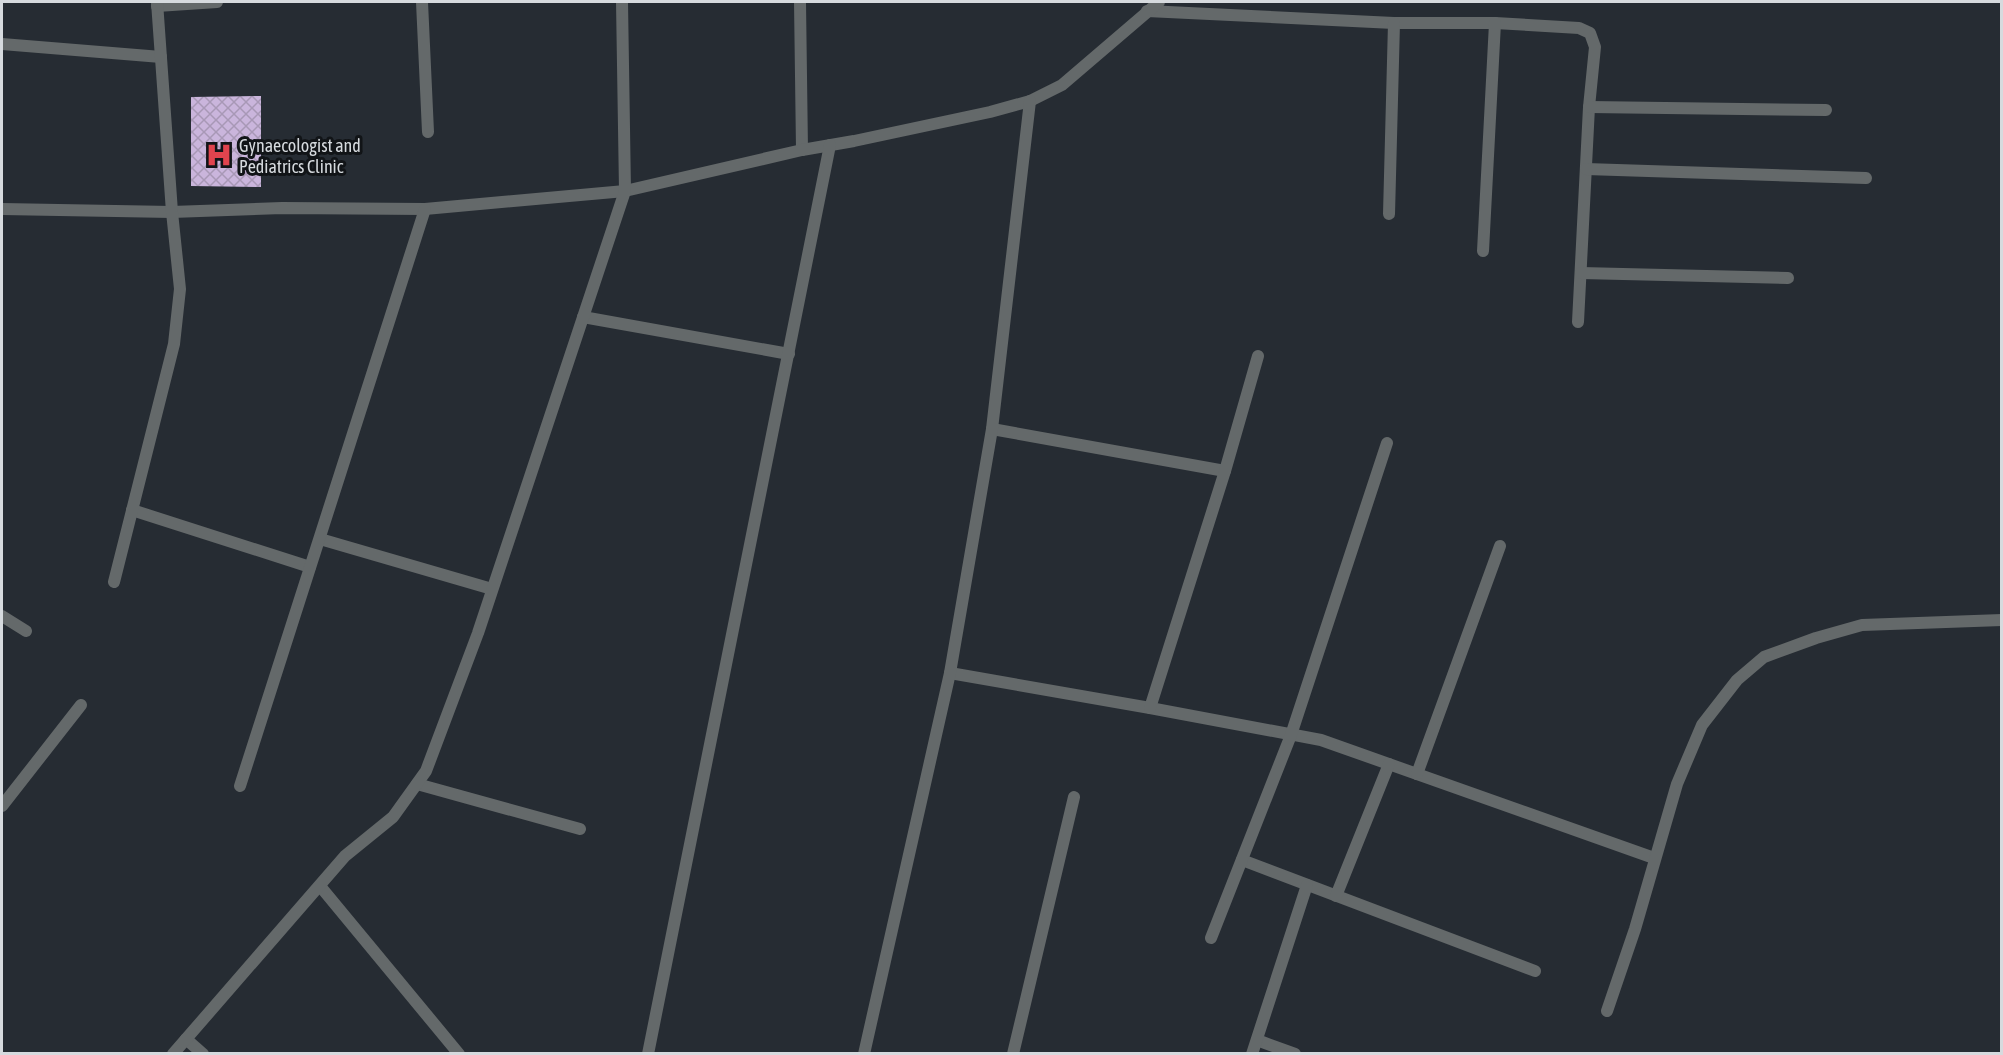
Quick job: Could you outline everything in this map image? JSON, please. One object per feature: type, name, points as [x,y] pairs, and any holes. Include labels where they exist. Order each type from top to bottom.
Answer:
[{"type":"street","points":[[114,582],[174,344],[180,288],[172,212],[157,4],[217,2]]},
{"type":"street","points":[[422,2],[428,132]]},
{"type":"street","points":[[173,1053],[345,856],[393,817],[426,771],[478,633],[625,191],[622,2]]},
{"type":"street","points":[[800,2],[802,150]]},
{"type":"street","points":[[2,209],[172,212],[282,208],[425,209],[625,191],[802,150],[990,112],[1030,101],[1062,85],[1159,2]]},
{"type":"street","points":[[1147,11],[1394,23],[1495,23],[1580,28],[1590,33],[1595,47],[1589,107],[1578,322]]},
{"type":"street","points":[[1389,214],[1394,23]]},
{"type":"street","points":[[1483,251],[1495,23]]},
{"type":"street","points":[[2,44],[161,57]]},
{"type":"street","points":[[864,1053],[950,673],[992,429],[1030,101]]},
{"type":"street","points":[[1589,107],[1826,110]]},
{"type":"street","points":[[648,1053],[830,146]]},
{"type":"street","points":[[1586,169],[1866,178]]},
{"type":"street","points":[[240,786],[425,209]]},
{"type":"street","points":[[1581,273],[1788,278]]},
{"type":"street","points":[[583,317],[789,354]]},
{"type":"street","points":[[1150,708],[1225,471],[1258,356]]},
{"type":"street","points":[[992,429],[1225,471]]},
{"type":"street","points":[[1211,938],[1291,735],[1387,443]]},
{"type":"street","points":[[132,510],[310,567]]},
{"type":"street","points":[[320,539],[492,589]]},
{"type":"street","points":[[1417,774],[1500,546]]},
{"type":"street","points":[[2,616],[26,631]]},
{"type":"street","points":[[1608,1011],[1635,929],[1677,784],[1702,725],[1737,680],[1764,657],[1816,638],[1862,625],[2001,620]]},
{"type":"street","points":[[950,673],[1321,740],[1654,858]]},
{"type":"street","points":[[2,806],[81,705]]},
{"type":"street","points":[[1336,896],[1389,764]]},
{"type":"street","points":[[417,784],[580,829]]},
{"type":"street","points":[[1013,1053],[1074,797]]},
{"type":"street","points":[[1242,860],[1535,971]]},
{"type":"street","points":[[1252,1053],[1307,885]]},
{"type":"street","points":[[320,886],[459,1053]]},
{"type":"street","points":[[186,1039],[203,1053]]},
{"type":"street","points":[[1257,1040],[1295,1053]]},
{"type":"building","points":[[261,96],[261,187],[191,186],[191,97]]},
{"type":"place","name":"Gynaecologist and Pediatrics Clinic","points":[[219,155]]}]
